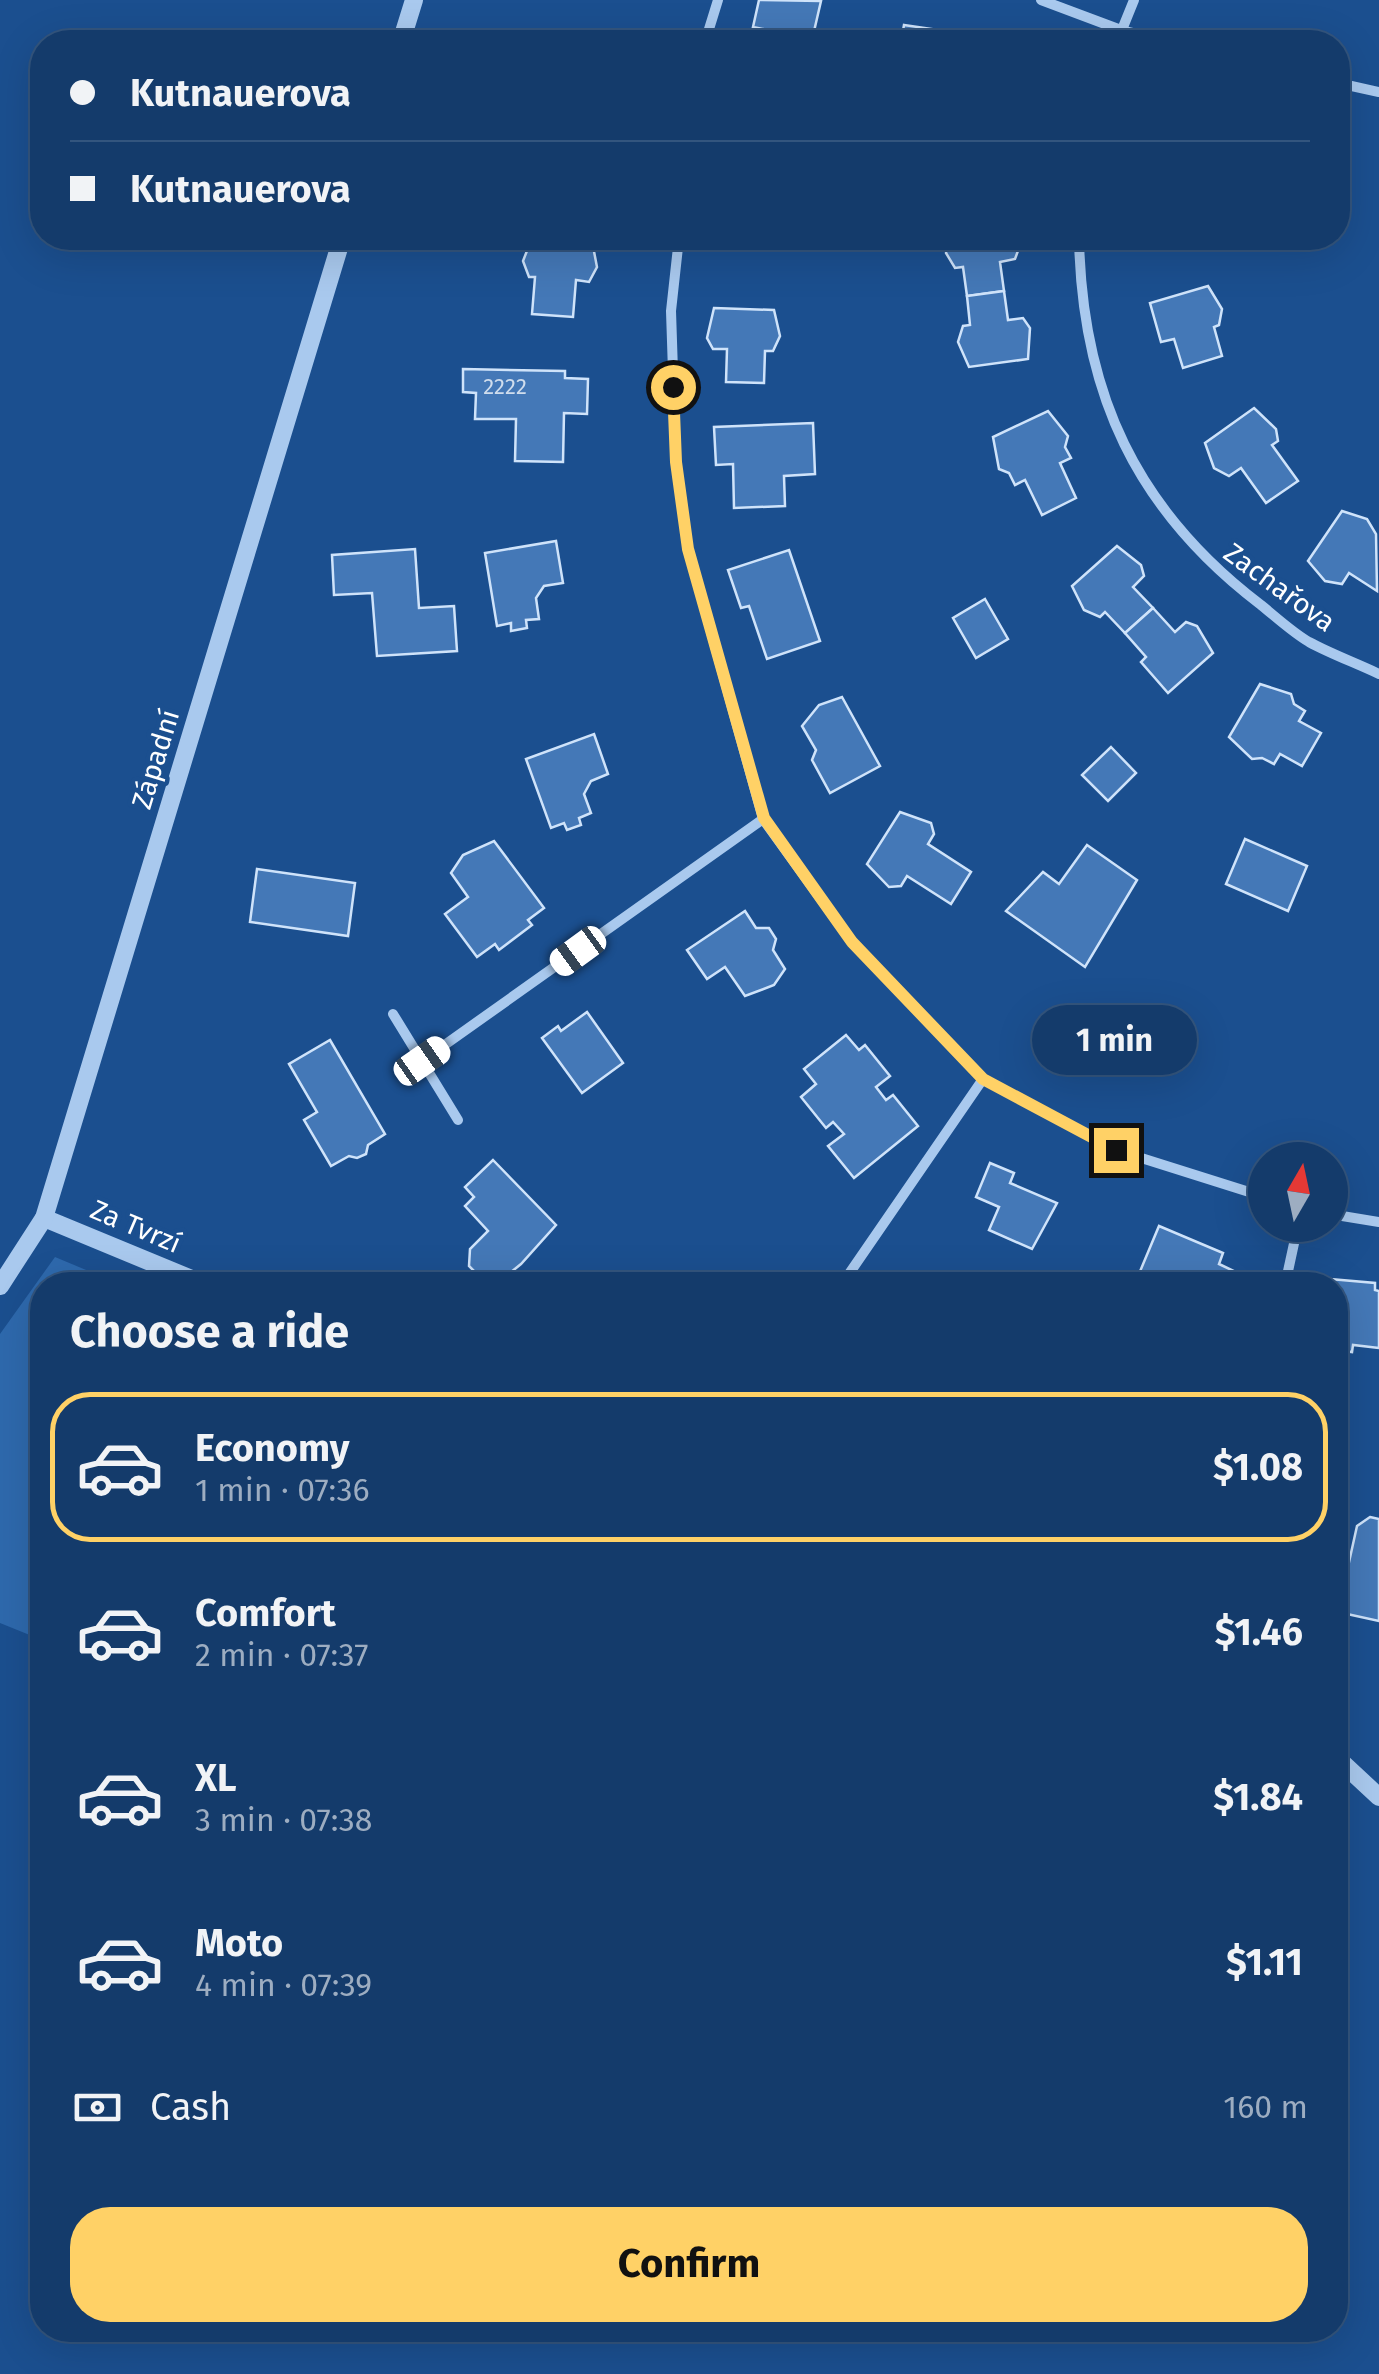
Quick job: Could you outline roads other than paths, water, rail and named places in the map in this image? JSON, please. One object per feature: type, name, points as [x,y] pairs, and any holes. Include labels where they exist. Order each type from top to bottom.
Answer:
[{"type":"street","points":[[405,30],[414,0]]},
{"type":"street","points":[[709,30],[718,0]]},
{"type":"street","points":[[1041,0],[1106,30]]},
{"type":"street","points":[[1122,30],[1134,0]]},
{"type":"street","points":[[1350,86],[1379,92]]},
{"type":"street","name":"Západní","points":[[0,1286],[44,1218],[338,250]]},
{"type":"street","points":[[678,250],[671,311],[681,497],[688,549],[764,818],[852,942],[983,1079],[1116,1150],[1248,1192]]},
{"type":"street","name":"Zachařova","points":[[1079,250],[1080,283],[1099,388],[1142,482],[1210,567],[1308,641],[1379,674]]},
{"type":"street","points":[[422,1061],[764,818]]},
{"type":"street","points":[[394,1014],[458,1120]]},
{"type":"street","points":[[850,1272],[983,1079]]},
{"type":"street","points":[[1348,1217],[1379,1222]]},
{"type":"street","name":"Za Tvrzí","points":[[44,1218],[175,1272]]},
{"type":"street","points":[[1288,1272],[1294,1242]]},
{"type":"street","points":[[1348,1768],[1379,1797]]}]
